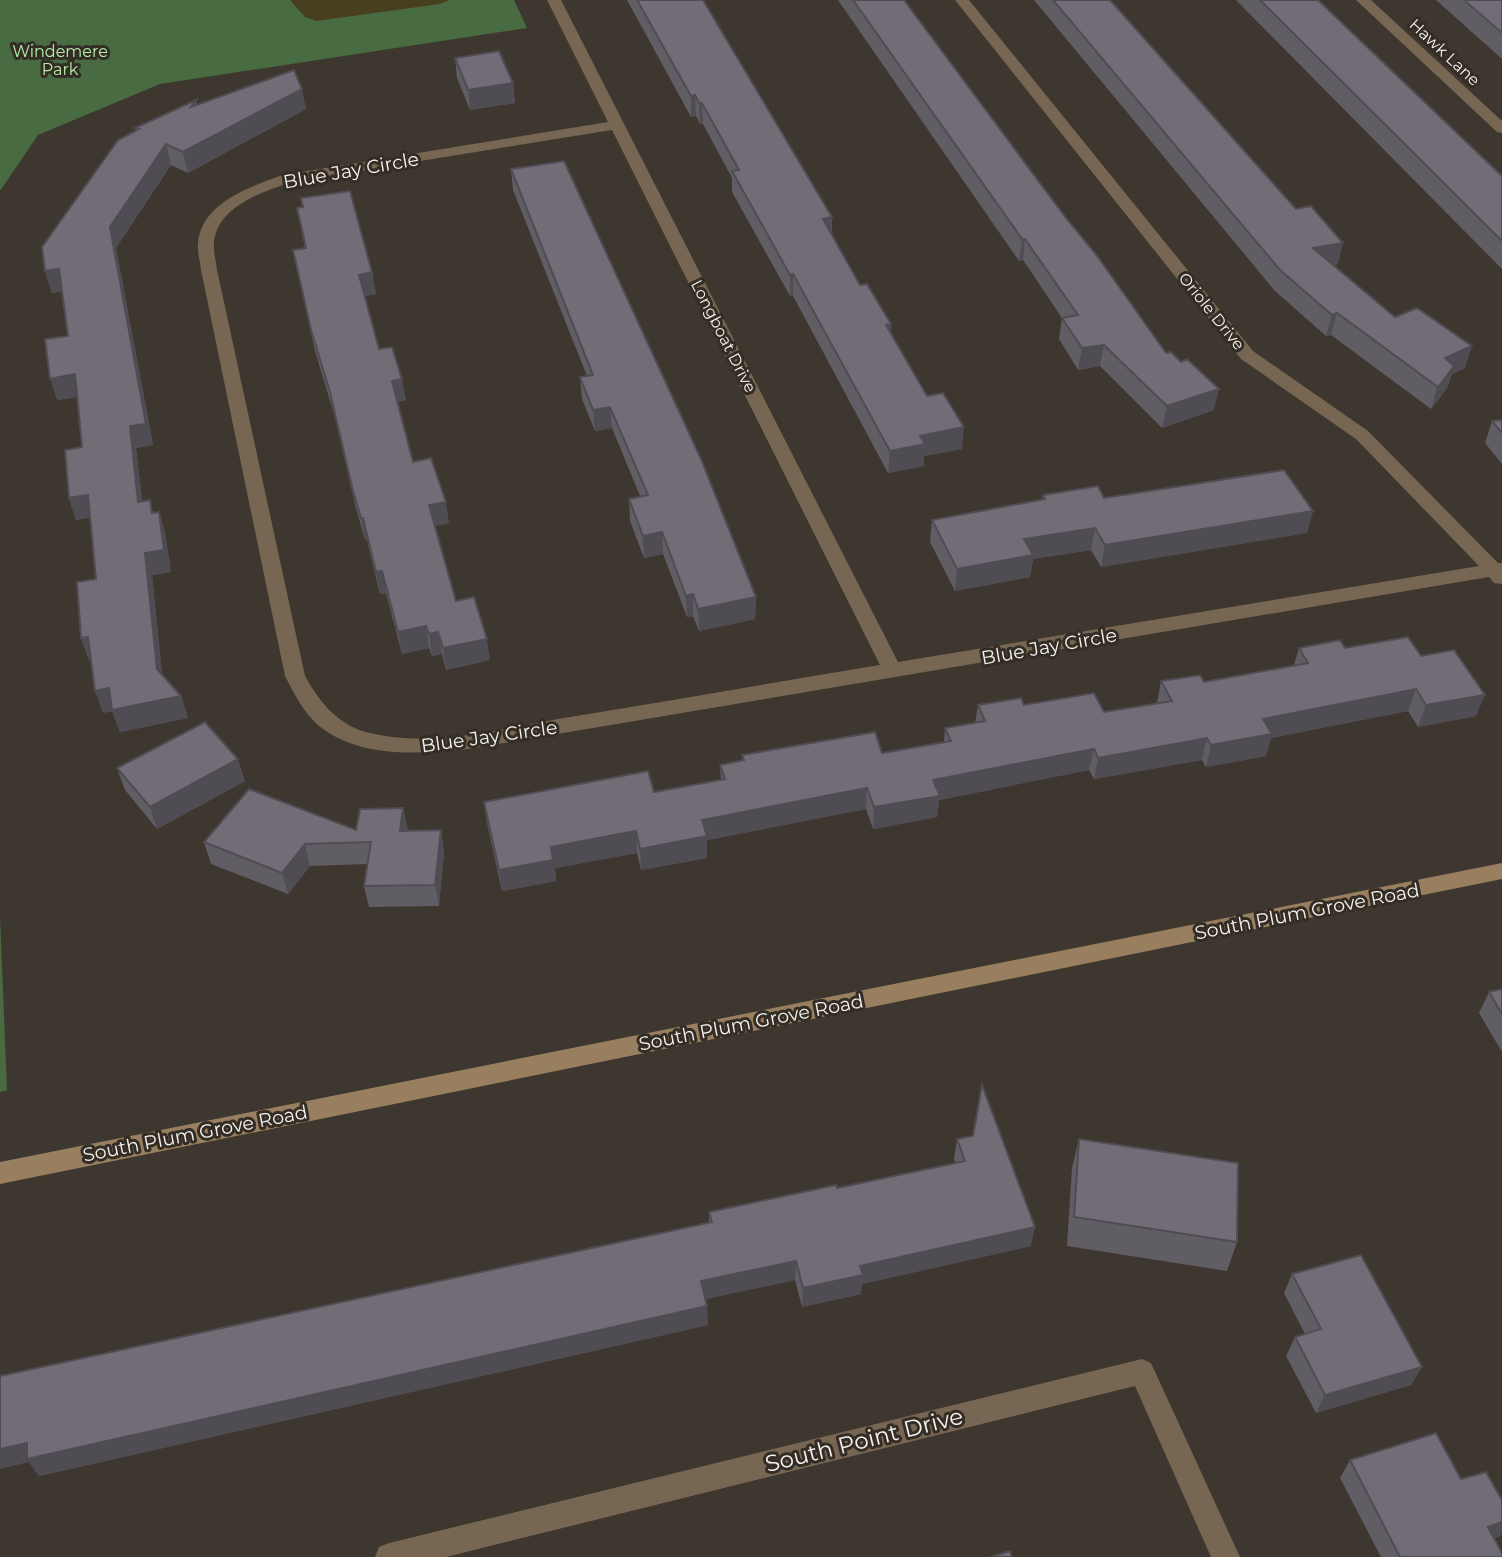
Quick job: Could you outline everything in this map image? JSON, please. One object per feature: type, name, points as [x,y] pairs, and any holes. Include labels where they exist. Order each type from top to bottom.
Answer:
[{"type":"street","name":"Longboat Drive","points":[[554,0],[893,672]]},
{"type":"street","name":"Oriole Drive","points":[[962,0],[1247,355],[1362,435],[1500,573]]},
{"type":"street","name":"Hawk Lane","points":[[1363,0],[1502,129]]},
{"type":"street","name":"Blue Jay Circle","points":[[618,125],[288,178],[243,196],[215,221],[207,235],[209,270],[295,677],[311,707],[353,735],[397,747],[427,746],[1500,573]]},
{"type":"street","name":"South Plum Grove Road","points":[[0,1172],[1502,872]]},
{"type":"street","name":"South Point Drive","points":[[389,1557],[1142,1372],[1226,1557]]},
{"type":"green space","name":"Windemere Park","points":[[0,0],[514,0],[527,28],[160,84],[38,135],[0,191]]},
{"type":"green space","points":[[0,916],[7,1090],[0,1092]]},
{"type":"sand","points":[[290,0],[450,0],[440,4],[316,21],[305,17]]},
{"type":"building","points":[[637,0],[703,0],[832,217],[823,219],[860,285],[867,284],[891,324],[886,325],[927,396],[943,393],[964,427],[920,436],[925,444],[890,451],[793,274],[790,275],[732,171],[739,170],[702,103],[699,103],[695,95],[691,96]]},
{"type":"building","points":[[853,0],[904,0],[1098,257],[1166,353],[1171,352],[1181,362],[1187,359],[1219,389],[1167,406],[1104,345],[1082,348],[1062,318],[1078,315]]},
{"type":"building","points":[[1053,0],[1110,0],[1296,209],[1311,206],[1343,243],[1313,248],[1395,317],[1417,308],[1472,346],[1445,358],[1454,366],[1438,387],[1337,313],[1332,315],[1280,270]]},
{"type":"building","points":[[1260,0],[1318,0],[1502,176],[1502,241]]},
{"type":"building","points":[[1464,0],[1502,0],[1502,33]]},
{"type":"building","points":[[499,51],[513,83],[468,90],[455,58]]},
{"type":"building","points":[[294,70],[302,89],[183,152],[166,144],[110,227],[146,424],[130,426],[138,502],[150,500],[152,513],[159,512],[164,550],[145,553],[157,669],[181,696],[112,710],[109,688],[95,691],[88,637],[81,638],[77,582],[96,579],[88,495],[69,498],[65,450],[82,447],[75,374],[50,379],[45,339],[68,336],[59,269],[45,271],[42,247],[118,140],[139,129],[135,128],[196,100],[191,107]]},
{"type":"building","points":[[564,161],[701,459],[756,597],[698,609],[693,594],[686,596],[662,532],[643,536],[629,499],[648,495],[610,407],[593,410],[580,377],[593,375],[511,169]]},
{"type":"building","points":[[350,191],[372,272],[359,275],[379,349],[392,347],[402,379],[392,381],[413,462],[431,458],[446,502],[429,505],[456,601],[474,597],[487,639],[443,648],[438,632],[429,634],[426,626],[398,632],[382,571],[376,572],[363,518],[352,487],[330,392],[311,330],[293,250],[306,248],[297,208],[303,207],[301,198]]},
{"type":"building","points":[[1502,420],[1502,433],[1492,421]]},
{"type":"building","points":[[1284,470],[1313,511],[1105,545],[1095,528],[1024,539],[1033,555],[957,569],[932,520],[1045,499],[1043,495],[1098,486],[1104,498]]},
{"type":"building","points":[[1408,637],[1421,656],[1454,650],[1485,695],[1426,705],[1416,689],[1263,719],[1272,734],[1211,745],[1207,738],[1098,758],[1094,749],[933,780],[940,796],[874,807],[867,788],[702,820],[707,836],[640,849],[636,831],[551,847],[553,860],[499,870],[484,802],[648,771],[654,792],[725,779],[720,765],[744,760],[742,755],[875,732],[882,753],[951,741],[945,728],[985,721],[978,705],[1021,698],[1024,705],[1094,693],[1104,712],[1172,701],[1161,681],[1200,675],[1204,682],[1308,663],[1299,648],[1340,640],[1345,648]]},
{"type":"building","points":[[205,722],[238,759],[150,807],[117,768]]},
{"type":"building","points":[[249,789],[356,830],[360,809],[403,808],[400,831],[441,830],[435,885],[364,886],[371,842],[305,844],[282,873],[204,842]]},
{"type":"building","points":[[1502,989],[1502,1014],[1489,992]]},
{"type":"building","points":[[982,1085],[1035,1227],[860,1266],[863,1275],[803,1288],[796,1261],[701,1281],[707,1306],[27,1459],[27,1443],[0,1449],[0,1376],[712,1222],[709,1212],[965,1161],[957,1139],[973,1136]]},
{"type":"building","points":[[1079,1139],[1238,1163],[1237,1242],[1074,1217]]},
{"type":"building","points":[[1361,1255],[1422,1367],[1325,1395],[1295,1337],[1321,1329],[1292,1274]]},
{"type":"building","points":[[1436,1433],[1461,1479],[1486,1472],[1502,1500],[1502,1522],[1488,1527],[1502,1557],[1400,1557],[1350,1460]]},
{"type":"building","points":[[1010,1551],[1012,1557],[991,1557]]}]
